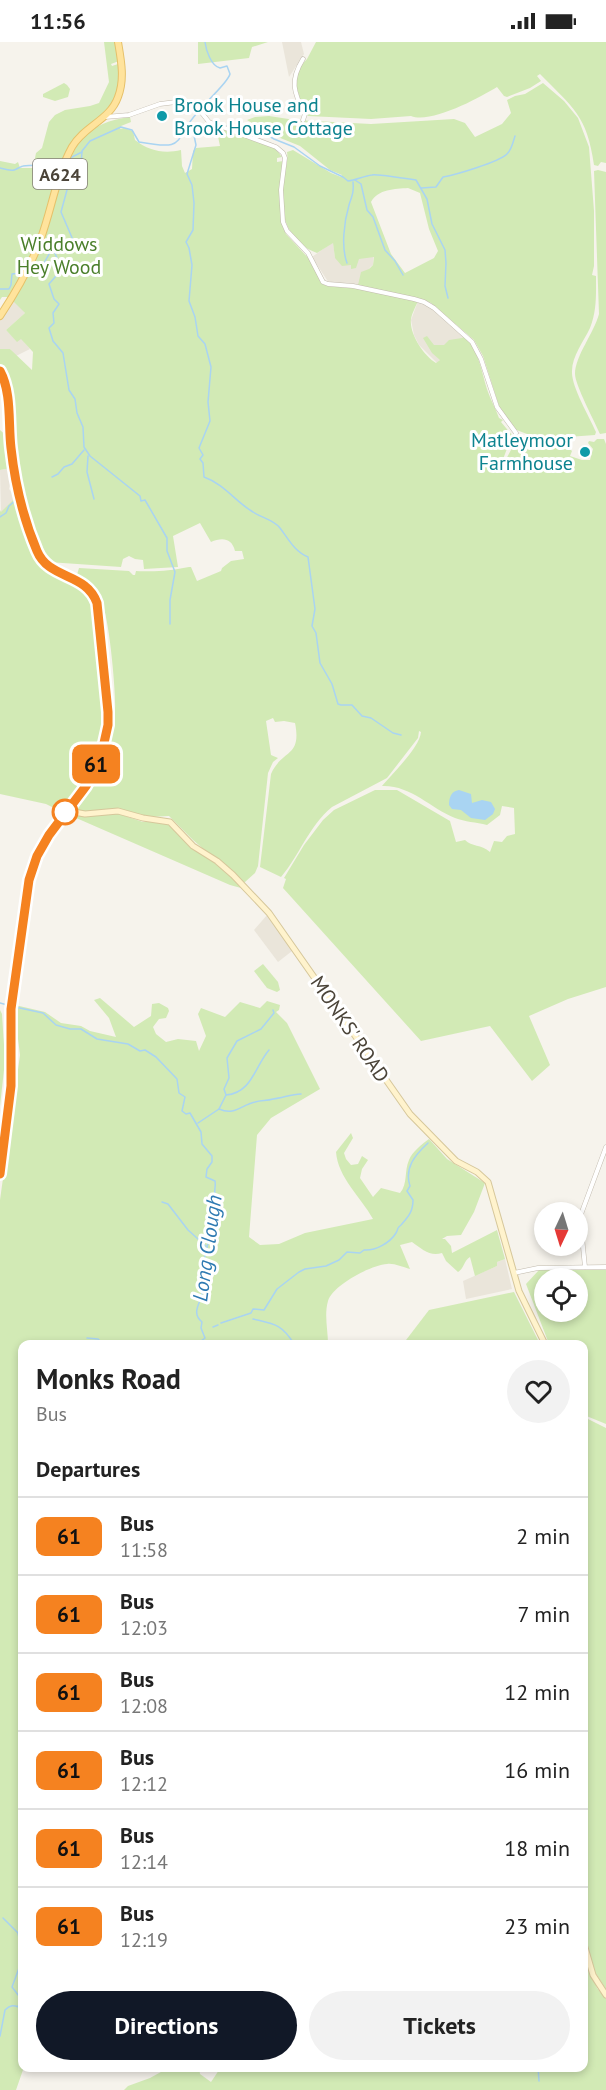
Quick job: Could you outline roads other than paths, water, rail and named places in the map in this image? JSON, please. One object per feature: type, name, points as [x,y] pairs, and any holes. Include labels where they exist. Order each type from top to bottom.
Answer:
[{"type":"main road","name":"A624","points":[[0,315],[35,254],[54,191],[73,146],[81,136],[105,117],[116,102],[121,88],[122,67],[118,42]]},
{"type":"main road","points":[[0,371],[6,386],[10,447],[25,519],[37,551],[48,566],[90,589],[97,603],[108,699],[108,725],[93,773],[86,786],[52,829],[40,850],[28,884],[11,1009],[11,1086],[0,1175]]},
{"type":"street","points":[[303,59],[294,79],[299,102],[305,114],[303,120]]},
{"type":"street","points":[[105,117],[129,116],[151,106],[176,101],[186,102],[200,110],[209,122],[266,142],[283,153],[285,158],[280,197],[283,222],[287,231],[308,253],[323,282],[424,302],[468,337],[481,359],[496,407],[516,433]]},
{"type":"street","name":"MONKS' ROAD","points":[[68,808],[82,814],[118,811],[170,822],[193,846],[217,861],[233,875],[269,913],[410,1114],[456,1161],[477,1172],[488,1182],[519,1291],[544,1340]]},
{"type":"street","points":[[585,1267],[580,1217],[606,1147]]},
{"type":"street","points":[[513,1273],[538,1268],[606,1267]]},
{"type":"street","points":[[588,1958],[593,1975],[606,1995]]},
{"type":"water","points":[[459,790],[471,794],[472,803],[482,800],[491,802],[495,809],[493,814],[485,820],[471,818],[461,810],[452,809],[449,805],[450,797],[452,793]]},
{"type":"waterway","points":[[201,108],[230,74],[227,66],[220,68],[214,64],[205,42]]},
{"type":"waterway","points":[[29,273],[40,270],[52,249],[73,240],[61,212],[67,190],[65,180],[81,166],[82,151],[90,141],[121,127],[132,130],[139,142],[173,144],[198,112]]},
{"type":"waterway","points":[[188,123],[193,131],[196,145],[187,174],[192,185],[194,203],[193,230],[186,242],[192,265],[189,301],[195,317],[198,336],[205,344],[211,367],[208,402],[210,421],[199,448],[203,455],[200,459],[203,463],[204,477],[218,484],[253,512],[275,523],[296,549],[308,557],[315,609],[312,626],[316,633],[320,663],[332,684],[338,704],[352,705],[362,716],[371,718],[393,733],[401,735]]},
{"type":"waterway","points":[[236,126],[249,124],[274,139],[294,147],[320,166],[348,181],[375,175],[416,180],[427,199],[432,224],[445,250],[445,286],[448,298]]},
{"type":"waterway","points":[[227,126],[234,126]]},
{"type":"waterway","points":[[421,188],[436,187],[443,177],[495,161],[507,154],[515,136]]},
{"type":"waterway","points":[[70,158],[82,152]]},
{"type":"waterway","points":[[0,168],[12,170],[23,166],[48,165],[63,161]]},
{"type":"waterway","points":[[355,180],[361,184],[367,210],[373,217],[385,250],[403,275]]},
{"type":"waterway","points":[[347,263],[344,234],[353,182]]},
{"type":"waterway","points":[[53,249],[62,269],[49,284],[54,299],[59,304],[53,313],[54,323],[49,328],[53,341],[63,353],[69,390],[75,399],[77,413],[83,427],[84,447],[90,456],[140,496],[141,501],[145,500],[167,538],[167,551],[175,572],[170,600],[170,624]]},
{"type":"waterway","points":[[0,289],[9,289],[12,274],[21,273]]},
{"type":"waterway","points":[[52,477],[64,467],[72,464],[84,450]]},
{"type":"waterway","points":[[88,456],[87,472],[94,499]]},
{"type":"waterway","points":[[0,517],[16,500]]},
{"type":"waterway","name":"Long Clough","points":[[0,1003],[11,1006]]},
{"type":"waterway","name":"Long Clough","points":[[15,1007],[43,1013],[56,1025],[81,1029],[97,1039],[128,1044],[140,1051],[145,1050],[156,1057],[177,1079],[179,1093],[185,1097],[182,1111],[186,1114],[190,1113],[201,1132],[202,1144],[212,1156],[206,1177],[215,1181],[215,1215],[205,1255],[202,1296],[197,1311],[205,1338],[202,1340]]},
{"type":"waterway","points":[[198,1123],[219,1109],[226,1095],[224,1089],[229,1078],[227,1058],[237,1041],[261,1029],[274,1013],[273,1010]]},
{"type":"waterway","points":[[226,1095],[235,1093],[247,1084],[269,1050]]},
{"type":"waterway","points":[[219,1109],[234,1111],[257,1101],[301,1094]]},
{"type":"waterway","points":[[221,1323],[251,1313],[253,1309],[264,1310],[277,1289],[305,1269],[326,1266],[339,1260],[347,1252],[360,1253],[377,1248],[390,1240],[411,1211],[413,1200],[407,1191],[410,1186],[408,1173],[415,1157],[428,1143]]},
{"type":"waterway","points":[[162,1202],[168,1204],[188,1230],[207,1247]]},
{"type":"waterway","points":[[253,1319],[277,1326],[291,1340]]},
{"type":"waterway","points":[[213,1327],[218,1325]]},
{"type":"waterway","points":[[87,1338],[99,1340]]},
{"type":"waterway","points":[[3,1918],[18,1933]]},
{"type":"waterway","points":[[18,1971],[12,1987],[18,1995]]},
{"type":"waterway","points":[[0,2036],[5,2010],[12,2006],[18,2007]]},
{"type":"waterway","points":[[538,2072],[539,2081]]},
{"type":"place","name":"Brook House and Brook House Cottage","points":[[162,116]]},
{"type":"place","name":"Matleymoor Farmhouse","points":[[585,452]]},
{"type":"park label","name":"Widdows Hey Wood","points":[[59,256]]}]
